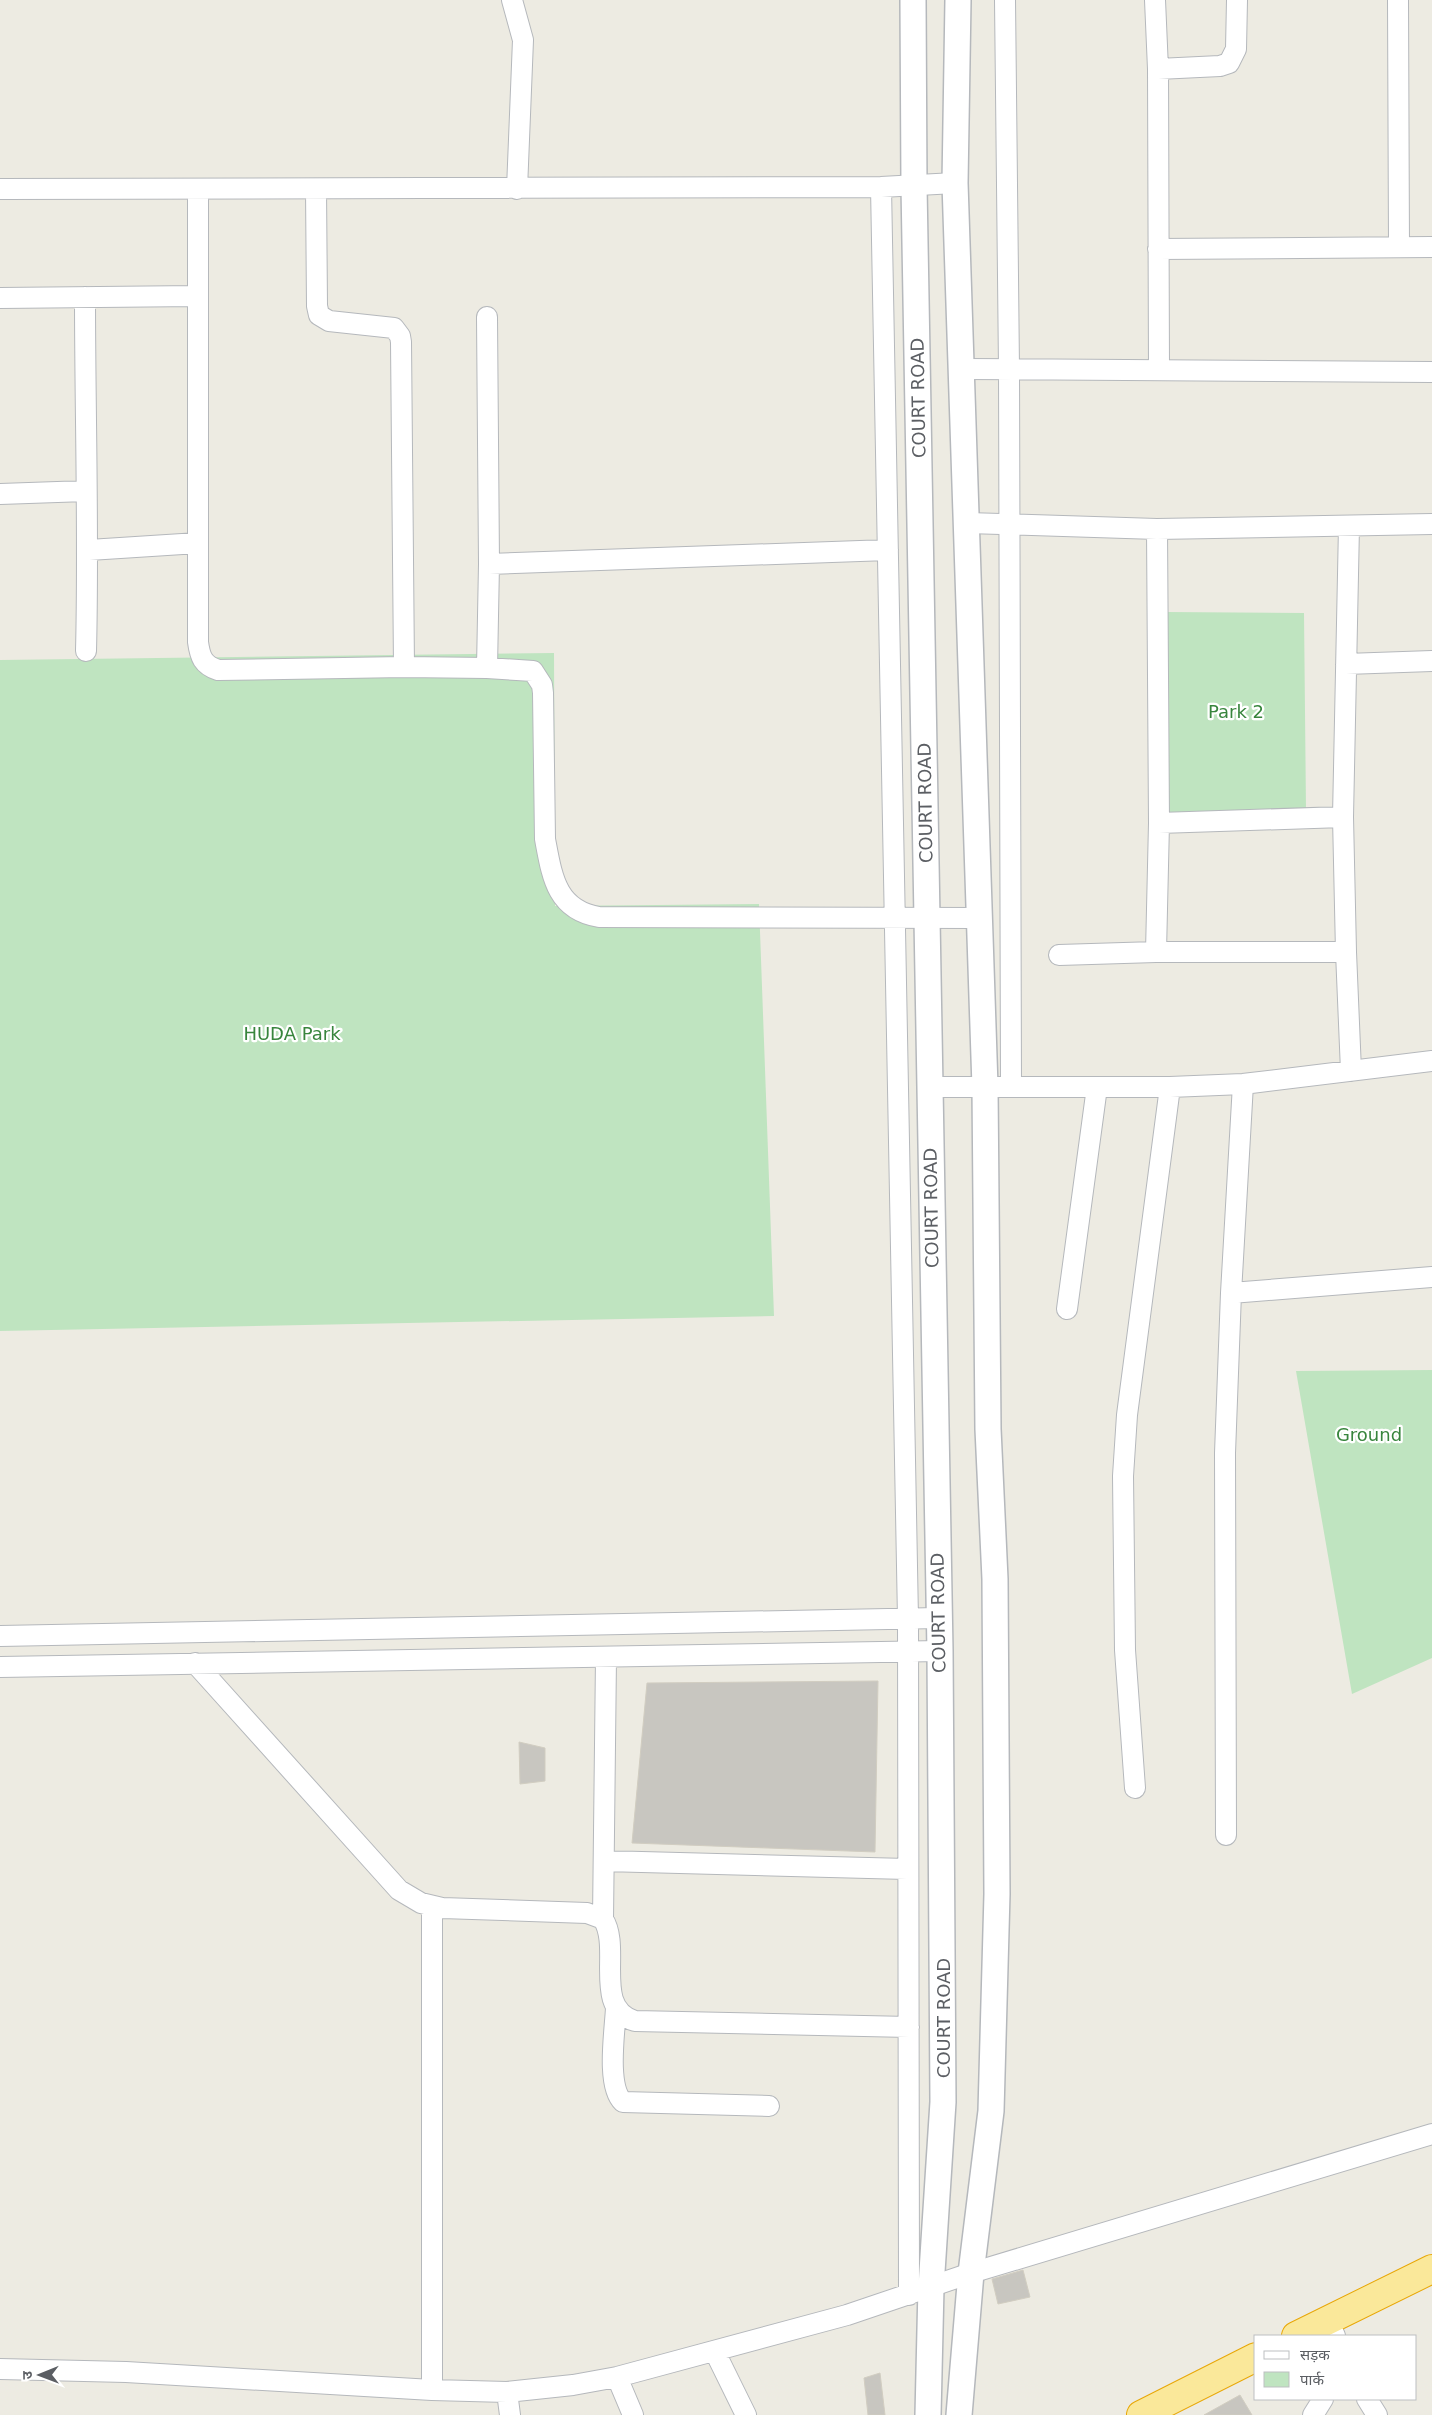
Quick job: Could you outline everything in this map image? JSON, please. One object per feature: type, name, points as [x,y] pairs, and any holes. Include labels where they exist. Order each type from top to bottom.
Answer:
[{"type":"highway","points":[[1300,2335],[1332,2328],[1432,2269]]},
{"type":"highway","points":[[1141,2415],[1254,2358]]},
{"type":"street","points":[[512,0],[523,40],[517,189]]},
{"type":"street","name":"COURT ROAD","points":[[913,0],[914,186],[940,1651],[944,2102],[920,2291],[928,2415]]},
{"type":"street","points":[[958,0],[955,183],[985,1087],[988,1429],[995,1579],[997,1894],[991,2111],[971,2273],[959,2415]]},
{"type":"street","points":[[1005,0],[1009,369],[1011,1087]]},
{"type":"street","points":[[1155,0],[1158,69],[1159,370]]},
{"type":"street","points":[[1158,69],[1220,66],[1229,63],[1236,49],[1237,0]]},
{"type":"street","points":[[1398,0],[1399,246]]},
{"type":"street","points":[[0,189],[881,187],[955,183]]},
{"type":"street","points":[[881,187],[908,1619],[907,1869],[909,2027],[920,2291]]},
{"type":"street","points":[[198,189],[198,642],[200,655],[211,668],[218,670],[404,667],[487,668],[533,671],[542,685],[545,839],[558,889],[575,910],[599,917],[978,918]]},
{"type":"street","points":[[316,189],[317,306],[319,315],[329,321],[394,328],[400,336],[404,667]]},
{"type":"street","points":[[1158,249],[1432,247]]},
{"type":"street","points":[[0,298],[197,296]]},
{"type":"street","points":[[85,297],[88,550],[86,651]]},
{"type":"street","points":[[487,317],[490,564],[487,668]]},
{"type":"street","points":[[962,369],[1432,372]]},
{"type":"street","points":[[0,494],[86,491]]},
{"type":"street","points":[[967,523],[1157,529],[1432,524]]},
{"type":"street","points":[[1349,526],[1343,817],[1351,1070]]},
{"type":"street","points":[[1156,952],[1159,823],[1157,529]]},
{"type":"street","points":[[88,550],[198,543]]},
{"type":"street","points":[[490,564],[888,550]]},
{"type":"street","points":[[1346,664],[1432,661]]},
{"type":"street","points":[[1159,823],[1343,817]]},
{"type":"street","points":[[1059,956],[1156,952],[1346,952]]},
{"type":"street","points":[[929,1087],[1170,1087],[1243,1084],[1432,1061]]},
{"type":"street","points":[[1226,1835],[1225,1453],[1231,1293],[1243,1084]]},
{"type":"street","points":[[1067,1309],[1097,1087]]},
{"type":"street","points":[[1134,1788],[1125,1650],[1123,1476],[1127,1415],[1170,1087]]},
{"type":"street","points":[[1231,1293],[1432,1277]]},
{"type":"street","points":[[0,1636],[938,1618]]},
{"type":"street","points":[[0,1667],[940,1651]]},
{"type":"street","points":[[606,1658],[603,1919],[608,1931],[611,1989],[616,2008],[614,2079],[618,2097],[623,2102],[769,2106]]},
{"type":"street","points":[[195,1663],[399,1890],[409,1897],[432,1906],[587,1913],[603,1919]]},
{"type":"street","points":[[604,1861],[907,1869]]},
{"type":"street","points":[[432,1906],[432,2390]]},
{"type":"street","points":[[616,2008],[628,2019],[636,2021],[909,2027]]},
{"type":"street","points":[[0,2369],[126,2372],[432,2390],[506,2392],[551,2388],[617,2377],[846,2315],[971,2273],[1432,2134]]},
{"type":"street","points":[[715,2352],[746,2415]]},
{"type":"street","points":[[617,2377],[633,2415]]},
{"type":"street","points":[[506,2392],[510,2415]]},
{"type":"street","points":[[1313,2415],[1322,2400]]},
{"type":"street","points":[[1368,2400],[1377,2415]]},
{"type":"green space","name":"Park 2","points":[[1166,612],[1304,613],[1306,810],[1169,814]]},
{"type":"green space","name":"HUDA Park","points":[[554,653],[555,906],[759,904],[774,1316],[0,1331],[0,660]]},
{"type":"green space","name":"Ground","points":[[1432,1370],[1432,1658],[1352,1694],[1296,1371]]},
{"type":"building","points":[[878,1681],[875,1852],[632,1843],[647,1683]]},
{"type":"building","points":[[519,1742],[545,1748],[545,1781],[520,1784]]},
{"type":"building","points":[[1023,2270],[1030,2297],[998,2304],[992,2279]]},
{"type":"building","points":[[880,2373],[885,2415],[868,2415],[864,2378]]},
{"type":"building","points":[[1240,2395],[1252,2415],[1204,2415]]}]
